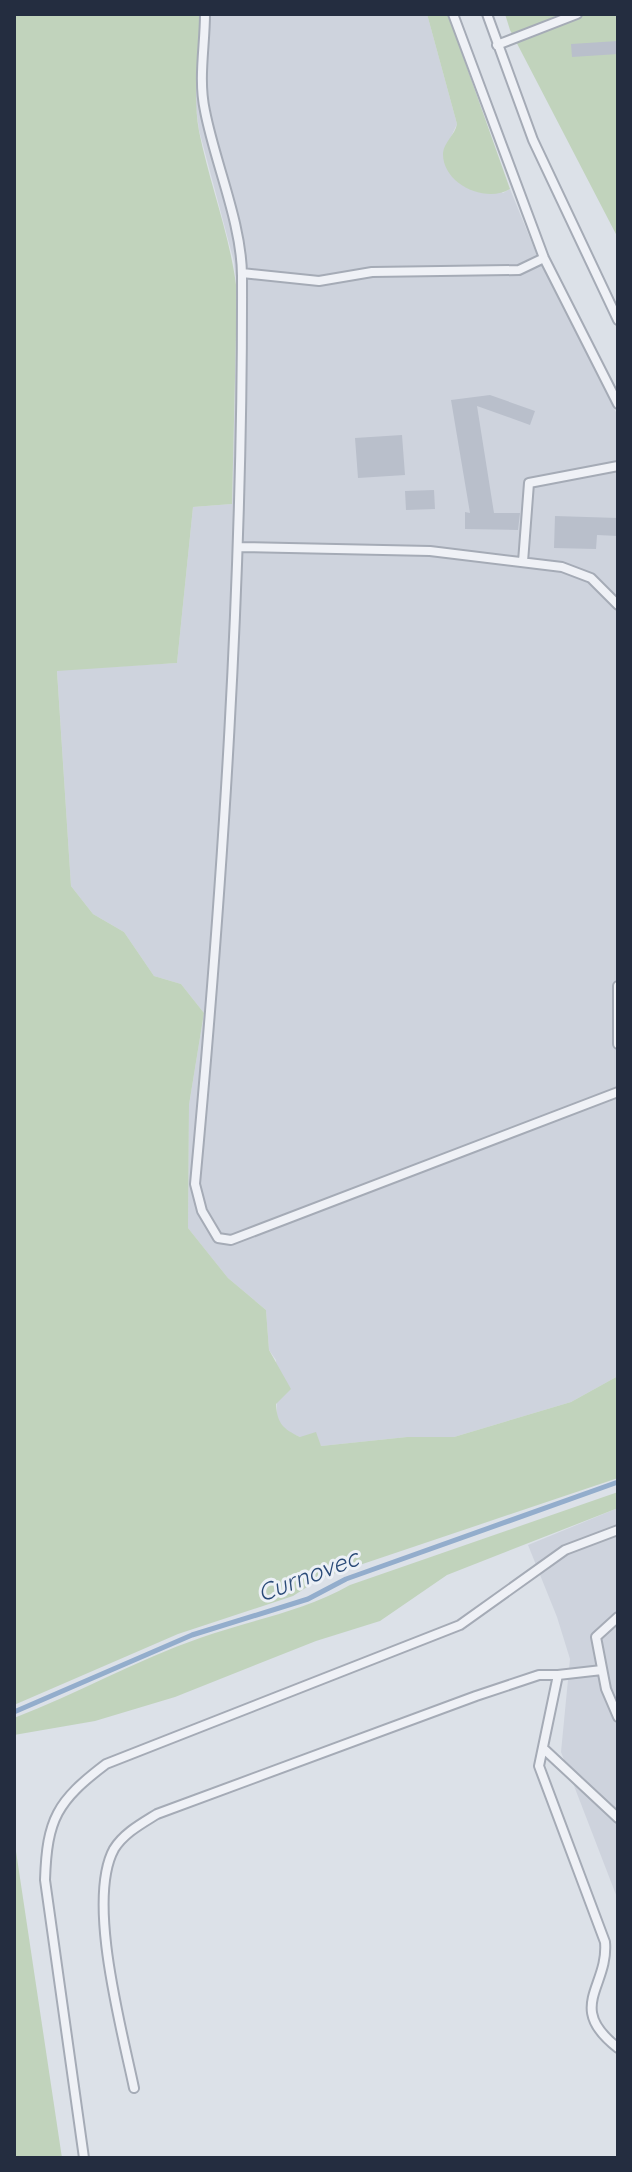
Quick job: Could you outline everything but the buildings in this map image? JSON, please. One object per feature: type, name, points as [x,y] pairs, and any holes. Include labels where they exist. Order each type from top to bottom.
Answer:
[{"type":"lane","points":[[205,14],[204,109],[242,273],[239,547],[195,1184],[202,1211],[218,1238],[231,1240],[618,1092]]},
{"type":"lane","points":[[453,14],[544,258],[618,404]]},
{"type":"lane","points":[[487,14],[533,140],[618,320]]},
{"type":"lane","points":[[497,45],[577,14]]},
{"type":"lane","points":[[242,273],[319,281],[372,272],[519,270],[544,258]]},
{"type":"lane","points":[[523,562],[529,483],[618,466]]},
{"type":"lane","points":[[239,547],[430,551],[562,567],[591,578],[618,605]]},
{"type":"lane","points":[[618,986],[618,1044]]},
{"type":"lane","points":[[84,2158],[45,1880],[46,1837],[72,1790],[106,1764],[460,1625],[565,1550],[618,1530]]},
{"type":"lane","points":[[618,1617],[596,1637],[602,1670],[618,1717]]},
{"type":"lane","points":[[134,2088],[113,1986],[103,1886],[110,1858],[126,1834],[157,1814],[476,1696],[539,1675],[602,1670]]},
{"type":"lane","points":[[558,1675],[545,1750],[539,1766],[605,1942],[604,1964],[592,1991],[593,2017],[618,2048]]},
{"type":"lane","points":[[545,1750],[618,1818]]},
{"type":"shaded area","points":[[200,14],[427,14],[457,124],[443,154],[503,193],[510,189],[538,258],[618,416],[618,1376],[571,1402],[454,1437],[407,1437],[321,1446],[284,1430],[277,1418],[276,1360],[269,1350],[266,1310],[228,1278],[188,1228],[189,1105],[204,1013],[181,984],[154,976],[124,932],[93,914],[71,886],[57,670],[177,663],[193,507],[232,504],[237,293],[234,262],[199,130],[195,99]]},
{"type":"shaded area","points":[[618,1508],[618,1900],[561,1752],[570,1659],[528,1545]]},
{"type":"green space","points":[[14,14],[200,14],[197,116],[237,293],[232,504],[193,507],[177,663],[57,671],[71,886],[93,914],[124,932],[154,976],[181,984],[204,1013],[189,1105],[188,1228],[228,1278],[266,1310],[269,1350],[291,1389],[276,1404],[278,1416],[282,1425],[294,1434],[300,1437],[316,1432],[321,1446],[407,1437],[454,1437],[571,1402],[618,1376],[618,1478],[321,1578],[293,1596],[178,1634],[14,1705]]},
{"type":"green space","points":[[427,14],[448,14],[510,189],[489,194],[467,188],[457,182],[445,164],[444,149],[457,124]]},
{"type":"green space","points":[[505,14],[618,14],[618,238],[510,30]]},
{"type":"green space","points":[[618,1492],[618,1508],[447,1575],[380,1621],[316,1641],[175,1697],[95,1721],[14,1735],[14,1718],[176,1647],[295,1609],[350,1585]]},
{"type":"green space","points":[[14,1838],[62,2158],[14,2158]]},
{"type":"waterway","name":"Curnovec","points":[[14,1712],[192,1635],[308,1599],[346,1579],[618,1482]]}]
